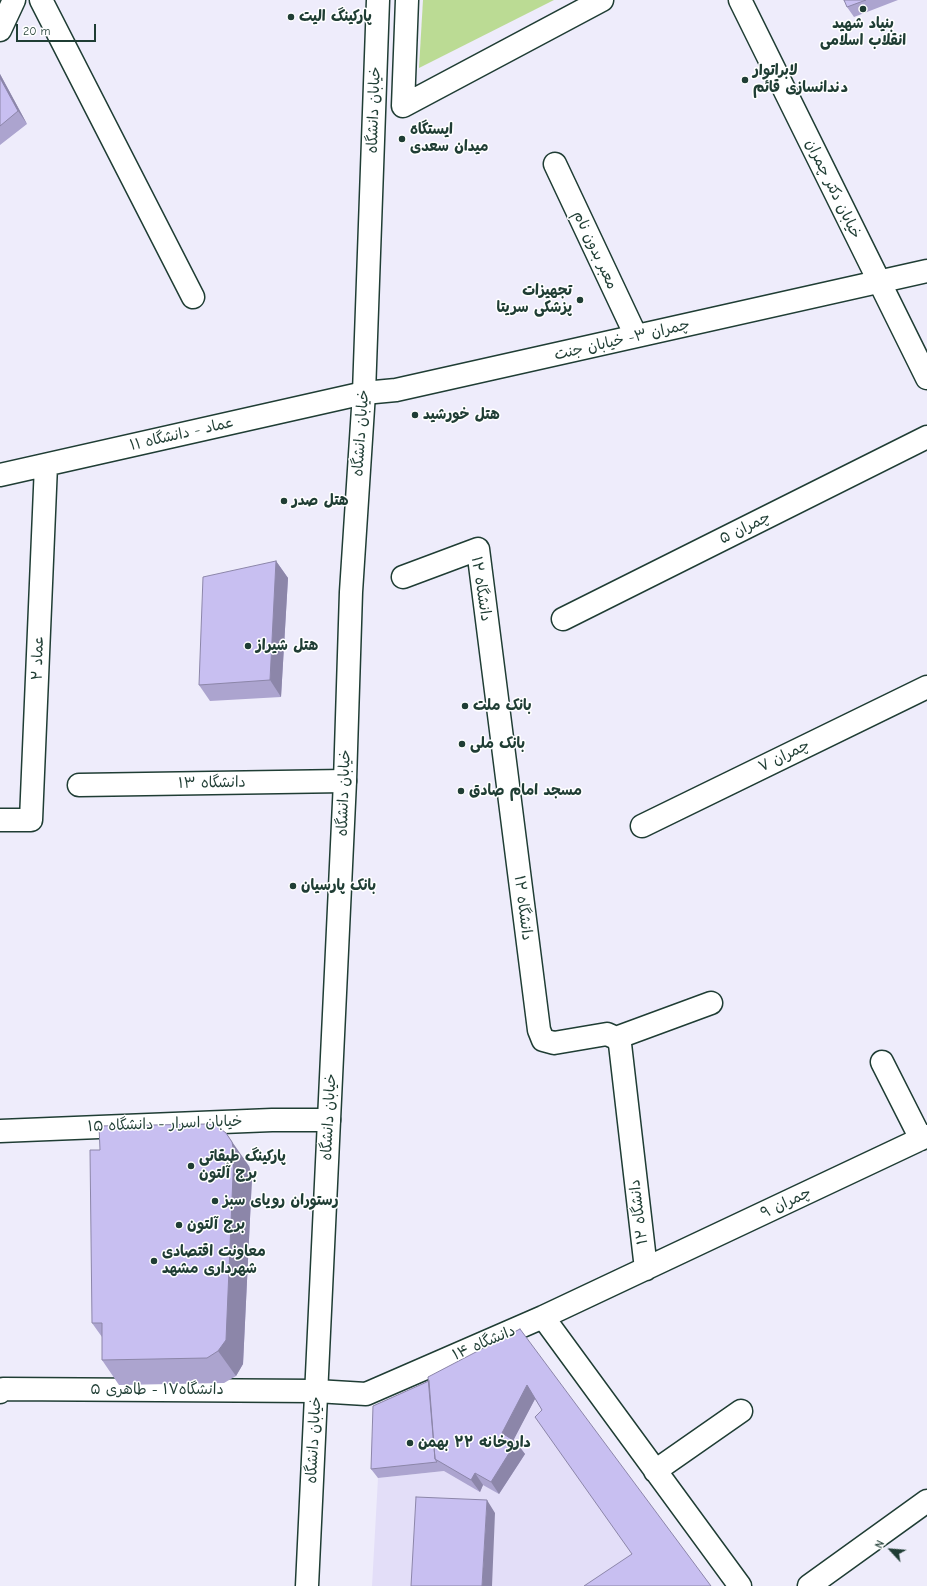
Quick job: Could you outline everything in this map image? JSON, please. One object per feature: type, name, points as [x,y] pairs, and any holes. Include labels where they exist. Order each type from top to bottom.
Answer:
[{"type":"street","points":[[0,30],[14,0]]},
{"type":"street","points":[[40,0],[193,298]]},
{"type":"street","name":"خیابان دانشگاه","points":[[307,1586],[345,782],[350,592],[364,393],[378,0]]},
{"type":"street","points":[[407,0],[403,106],[602,0]]},
{"type":"street","name":"خیابان دکتر چمران","points":[[740,0],[927,378]]},
{"type":"street","points":[[752,24],[756,0]]},
{"type":"street","name":"معبر بدون نام","points":[[555,164],[636,336]]},
{"type":"street","name":"چمران ۳- خیابان جنت","points":[[364,393],[396,390],[927,271]]},
{"type":"street","name":"عماد - دانشگاه ۱۱","points":[[0,476],[364,393]]},
{"type":"street","name":"چمران ۵","points":[[563,619],[927,437]]},
{"type":"street","name":"عماد ۲","points":[[0,820],[31,820],[46,465]]},
{"type":"street","name":"دانشگاه ۱۲","points":[[403,577],[478,549],[539,1030],[543,1040],[554,1042],[607,1034],[616,1038],[620,1044],[646,1269]]},
{"type":"street","name":"چمران ۷","points":[[642,826],[927,687]]},
{"type":"street","name":"دانشگاه ۱۳","points":[[79,785],[345,782]]},
{"type":"street","points":[[616,1038],[711,1003]]},
{"type":"street","points":[[882,1062],[924,1138]]},
{"type":"street","name":"خیابان اسرار - دانشگاه ۱۵","points":[[0,1131],[272,1120],[329,1120]]},
{"type":"street","name":"چمران ۹","points":[[646,1269],[924,1138]]},
{"type":"street","name":"دانشگاه ۱۴","points":[[316,1391],[366,1394],[543,1317],[646,1269]]},
{"type":"street","points":[[543,1317],[740,1586]]},
{"type":"street","name":"دانشگاه۱۷ - طاهری ۵","points":[[0,1392],[3,1389],[316,1391]]},
{"type":"street","points":[[655,1471],[741,1411]]},
{"type":"street","points":[[809,1586],[927,1501]]},
{"type":"shaded area","points":[[528,1342],[711,1586],[372,1586],[378,1478],[444,1471]]},
{"type":"green space","points":[[423,0],[554,0],[419,68]]},
{"type":"building","points":[[844,0],[866,0],[847,7]]},
{"type":"building","points":[[0,78],[18,111],[0,126]]},
{"type":"building","name":"هتل شیراز","points":[[276,561],[270,680],[199,685],[203,577]]},
{"type":"building","name":"برج آلتون","points":[[207,1124],[217,1126],[226,1133],[232,1142],[234,1152],[226,1340],[218,1351],[207,1358],[102,1360],[102,1323],[92,1323],[90,1150],[100,1150],[99,1126]]},
{"type":"building","points":[[520,1329],[711,1586],[584,1586],[632,1554],[535,1417],[542,1410],[527,1385],[502,1433],[516,1442],[491,1482],[475,1473],[471,1480],[435,1459],[428,1377]]},
{"type":"building","name":"داروخانه ۲۲ بهمن","points":[[429,1381],[435,1459],[437,1462],[371,1469],[373,1406]]},
{"type":"building","points":[[416,1497],[487,1500],[482,1586],[411,1586]]},
{"type":"place","name":"بنیاد شهید انقلاب اسلامی","points":[[863,9]]},
{"type":"place","name":"پارکینگ الیت","points":[[291,17]]},
{"type":"place","name":"لابراتوار دندانسازی قائم","points":[[745,80]]},
{"type":"place","name":"ایستگاه میدان سعدی","points":[[402,139]]},
{"type":"place","name":"تجهیزات پزشکی سریتا","points":[[580,300]]},
{"type":"place","name":"هتل خورشید","points":[[415,415]]},
{"type":"place","name":"هتل صدر","points":[[284,501]]},
{"type":"place","name":"هتل شیراز","points":[[248,646]]},
{"type":"place","name":"بانک ملت","points":[[465,706]]},
{"type":"place","name":"بانک ملی","points":[[462,744]]},
{"type":"place","name":"مسجد امام صادق","points":[[461,791]]},
{"type":"place","name":"بانک پارسیان","points":[[293,886]]},
{"type":"place","name":"پارکینگ طبقاتی برج آلتون","points":[[191,1166]]},
{"type":"place","name":"رستوران رویای سبز","points":[[215,1201]]},
{"type":"place","name":"برج آلتون","points":[[179,1225]]},
{"type":"place","name":"معاونت اقتصادی شهرداری مشهد","points":[[154,1261]]},
{"type":"place","name":"داروخانه ۲۲ بهمن","points":[[410,1443]]}]
